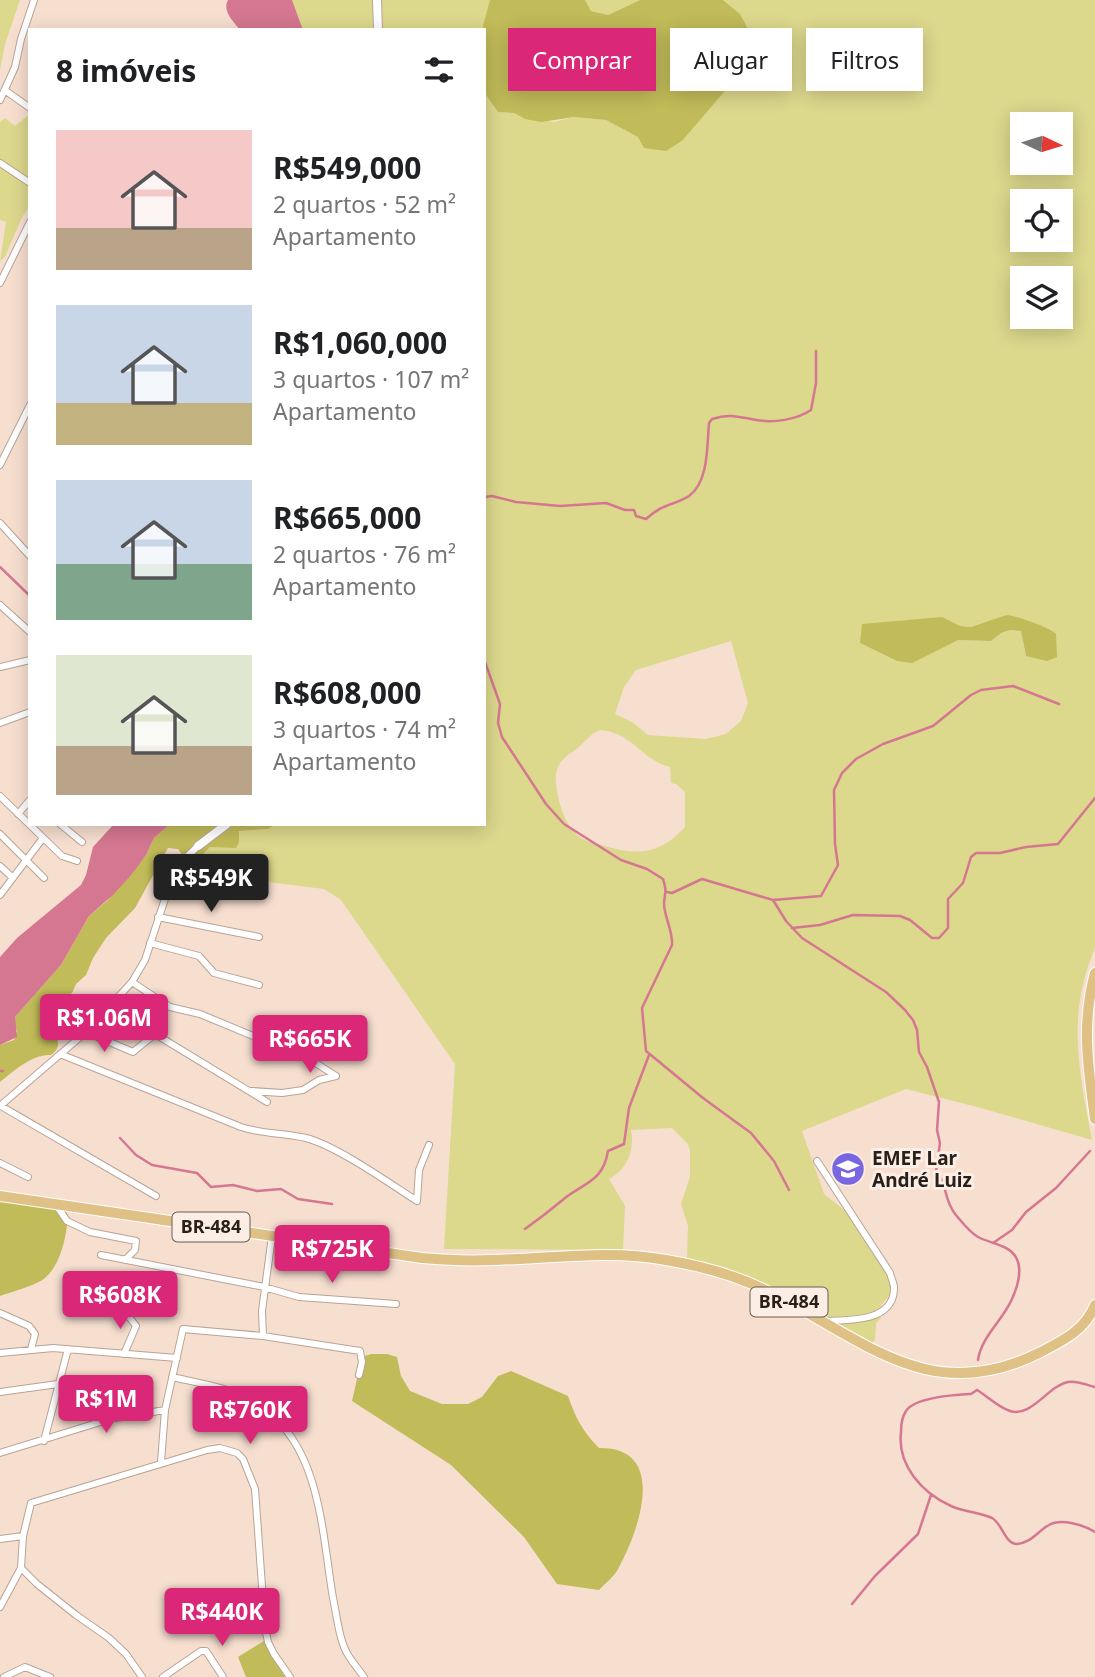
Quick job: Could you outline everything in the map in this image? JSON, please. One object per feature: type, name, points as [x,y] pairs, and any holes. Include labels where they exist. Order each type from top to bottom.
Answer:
[{"type":"main road","points":[[1095,973],[1088,1004],[1085,1042],[1095,1119]]},
{"type":"main road","name":"BR-484","points":[[0,1196],[381,1253],[450,1260],[602,1255],[664,1259],[747,1282],[896,1361],[930,1371],[967,1373],[992,1371],[1013,1365],[1058,1344],[1081,1328],[1095,1304]]},
{"type":"street","points":[[0,100],[15,67],[34,0]]},
{"type":"street","points":[[377,0],[378,28]]},
{"type":"street","points":[[6,91],[28,106]]},
{"type":"street","points":[[0,163],[28,182]]},
{"type":"street","points":[[0,283],[28,226]]},
{"type":"street","points":[[0,465],[28,409]]},
{"type":"street","points":[[0,523],[28,551]]},
{"type":"street","points":[[0,605],[28,630]]},
{"type":"street","points":[[0,667],[28,660]]},
{"type":"street","points":[[0,723],[28,713]]},
{"type":"street","points":[[0,796],[28,824]]},
{"type":"street","points":[[18,814],[28,802]]},
{"type":"street","points":[[30,826],[62,856],[77,861]]},
{"type":"street","points":[[62,826],[82,842]]},
{"type":"street","points":[[156,1196],[0,1106],[86,1032],[132,982],[145,960],[175,868],[198,846],[225,826]]},
{"type":"street","points":[[0,834],[44,878]]},
{"type":"street","points":[[0,895],[43,838]]},
{"type":"street","points":[[0,866],[13,878]]},
{"type":"street","points":[[158,917],[259,937]]},
{"type":"street","points":[[150,943],[199,956],[214,973],[259,985]]},
{"type":"street","points":[[132,982],[170,1007],[200,1014],[311,1060],[336,1076],[319,1080],[303,1090],[282,1093],[250,1091]]},
{"type":"street","points":[[86,1032],[132,1052],[155,1034],[267,1102]]},
{"type":"street","points":[[61,1054],[241,1127],[256,1132],[309,1139],[371,1172],[417,1201],[419,1170],[429,1145]]},
{"type":"street","points":[[817,1161],[890,1273],[894,1289],[888,1304],[877,1315],[860,1320],[822,1321]]},
{"type":"street","points":[[0,1163],[29,1177]]},
{"type":"street","points":[[56,1205],[66,1221],[90,1232],[136,1241],[135,1250],[125,1260]]},
{"type":"street","points":[[263,1336],[264,1287],[272,1236]]},
{"type":"street","points":[[101,1255],[264,1287],[299,1297],[396,1304]]},
{"type":"street","points":[[109,1310],[126,1313],[136,1326],[124,1353]]},
{"type":"street","points":[[0,1313],[29,1326],[35,1334],[32,1349]]},
{"type":"street","points":[[161,1462],[165,1410],[183,1329],[263,1336],[360,1351],[362,1362],[359,1375]]},
{"type":"street","points":[[0,1353],[32,1349],[68,1349],[177,1357]]},
{"type":"street","points":[[44,1441],[68,1349]]},
{"type":"street","points":[[172,1377],[221,1388],[250,1399],[281,1422],[294,1438],[312,1481],[336,1615],[347,1654],[364,1677]]},
{"type":"street","points":[[0,1392],[58,1384]]},
{"type":"street","points":[[0,1452],[44,1441],[110,1419],[165,1410]]},
{"type":"street","points":[[0,1607],[21,1568],[23,1536],[31,1503],[161,1462],[220,1448],[237,1453],[243,1459],[254,1489],[265,1628],[274,1654],[290,1677]]},
{"type":"street","points":[[0,1539],[23,1536]]},
{"type":"street","points":[[21,1568],[66,1607],[109,1638],[126,1654],[142,1677]]},
{"type":"street","points":[[163,1677],[201,1651],[206,1651],[223,1677]]},
{"type":"street","points":[[4,1677],[25,1667],[50,1677]]},
{"type":"shaded area","points":[[0,0],[20,0],[5,44],[0,69]]},
{"type":"shaded area","points":[[228,0],[292,0],[302,28],[239,28],[227,12]]},
{"type":"shaded area","points":[[292,0],[490,0],[483,28],[302,28]]},
{"type":"shaded area","points":[[490,0],[585,0],[591,11],[608,15],[640,0],[723,0],[740,14],[747,28],[670,28],[670,91],[725,91],[683,140],[666,151],[644,148],[638,137],[606,120],[574,117],[541,122],[525,119],[514,113],[498,112],[486,95],[486,28],[483,28]]},
{"type":"shaded area","points":[[585,0],[640,0],[608,15],[591,11]]},
{"type":"shaded area","points":[[723,0],[1095,0],[1095,948],[1080,997],[1078,1020],[1080,1066],[1092,1140],[906,1089],[802,1131],[824,1194],[848,1213],[890,1276],[892,1292],[879,1308],[881,1318],[876,1323],[873,1343],[749,1276],[687,1258],[688,1226],[681,1204],[690,1177],[690,1151],[688,1144],[672,1128],[631,1130],[632,1145],[628,1159],[621,1170],[609,1179],[625,1206],[623,1250],[444,1249],[455,1064],[341,900],[324,889],[205,874],[200,870],[204,853],[210,846],[217,846],[237,835],[238,831],[268,829],[273,826],[486,826],[486,95],[498,112],[554,122],[574,117],[606,120],[638,137],[683,140],[725,91],[792,91],[792,28],[739,28],[740,14]],"holes":[[[1006,615],[1036,626],[1026,656],[1021,631],[1010,630],[991,641],[958,640],[897,661],[860,643],[891,622],[905,620],[971,627]],[[731,641],[748,703],[741,721],[726,734],[706,739],[648,735],[632,722],[615,714],[624,687],[636,670]],[[600,730],[612,732],[660,764],[670,767],[671,783],[685,792],[685,827],[657,848],[626,851],[586,840],[577,835],[564,814],[556,781],[559,765],[594,733]]]},
{"type":"shaded area","points":[[28,116],[28,209],[5,257],[0,261],[6,222],[0,220],[0,122],[5,118],[15,126]]},
{"type":"shaded area","points":[[1006,615],[1032,622],[1056,634],[1057,657],[1047,661],[1026,656],[1021,631],[1010,630],[991,641],[958,640],[912,663],[897,661],[860,643],[862,624],[942,617],[960,626],[971,627]]},
{"type":"shaded area","points":[[112,826],[168,826],[154,838],[132,874],[89,916],[61,965],[15,1017],[17,1037],[0,1045],[0,957],[17,938],[81,885],[93,847]]},
{"type":"shaded area","points":[[168,826],[273,826],[268,829],[239,831],[236,848],[210,847],[204,853],[200,870],[210,874],[205,891],[191,897],[167,888],[184,865],[185,859],[178,849],[168,848],[135,908],[106,938],[86,975],[76,984],[72,993],[57,1001],[56,1005],[62,1013],[53,1029],[57,1049],[51,1055],[37,1057],[24,1064],[0,1082],[0,1045],[14,1040],[17,1031],[15,1017],[61,965],[89,916],[107,901],[146,855],[154,838]]},
{"type":"shaded area","points":[[0,1198],[64,1210],[68,1215],[62,1248],[56,1264],[46,1277],[37,1283],[0,1296]]},
{"type":"shaded area","points":[[371,1354],[397,1357],[401,1376],[410,1391],[442,1404],[468,1404],[482,1397],[498,1376],[511,1371],[568,1396],[580,1424],[593,1442],[599,1448],[621,1451],[634,1461],[641,1476],[643,1494],[640,1514],[626,1553],[612,1577],[599,1590],[557,1584],[524,1537],[451,1465],[352,1401],[362,1357]]},
{"type":"shaded area","points":[[267,1639],[290,1677],[246,1677],[238,1657]]},
{"type":"waterway","points":[[486,497],[560,506],[606,503],[625,510],[634,510],[636,516],[646,519],[696,490],[704,472],[709,423],[712,419],[729,416],[777,421],[811,410],[816,383],[816,351]]},
{"type":"waterway","points":[[0,567],[28,594]]},
{"type":"waterway","points":[[486,665],[500,704],[498,723],[502,737],[546,804],[564,824],[621,860],[647,869],[663,879],[664,908],[672,945],[642,1008],[646,1051],[751,1133],[774,1161],[789,1190]]},
{"type":"waterway","points":[[667,892],[672,893],[702,879],[773,900],[821,896],[838,865],[834,790],[842,773],[856,759],[883,744],[933,726],[981,690],[1013,686],[1059,704]]},
{"type":"waterway","points":[[792,928],[820,925],[853,915],[900,916],[910,920],[932,938],[939,938],[948,928],[948,899],[963,883],[971,857],[976,853],[1000,853],[1058,844],[1095,798]]},
{"type":"waterway","points":[[773,900],[786,921],[802,938],[886,992],[913,1020],[919,1052],[939,1102],[937,1130],[940,1143],[936,1171],[949,1202],[955,1214],[972,1232],[1011,1251],[1018,1263],[1019,1277],[1012,1299],[983,1344],[978,1360]]},
{"type":"waterway","points":[[525,1229],[598,1175],[608,1151],[624,1144],[629,1108],[649,1055]]},
{"type":"waterway","points":[[120,1138],[136,1155],[152,1165],[197,1173],[211,1187],[233,1185],[257,1191],[281,1189],[298,1199],[332,1204]]},
{"type":"waterway","points":[[993,1243],[1012,1230],[1026,1212],[1056,1188],[1090,1151]]},
{"type":"waterway","points":[[977,1390],[1001,1407],[1018,1412],[1068,1382],[1095,1387]]},
{"type":"waterway","points":[[977,1390],[971,1394],[926,1400],[906,1411],[902,1424],[903,1456],[921,1486],[956,1508],[992,1518],[1013,1543],[1026,1541],[1049,1525],[1060,1522],[1079,1525],[1095,1532]]},
{"type":"waterway","points":[[852,1604],[875,1576],[918,1534],[931,1495]]},
{"type":"place","name":"EMEF Lar André Luiz","points":[[848,1169]]}]
